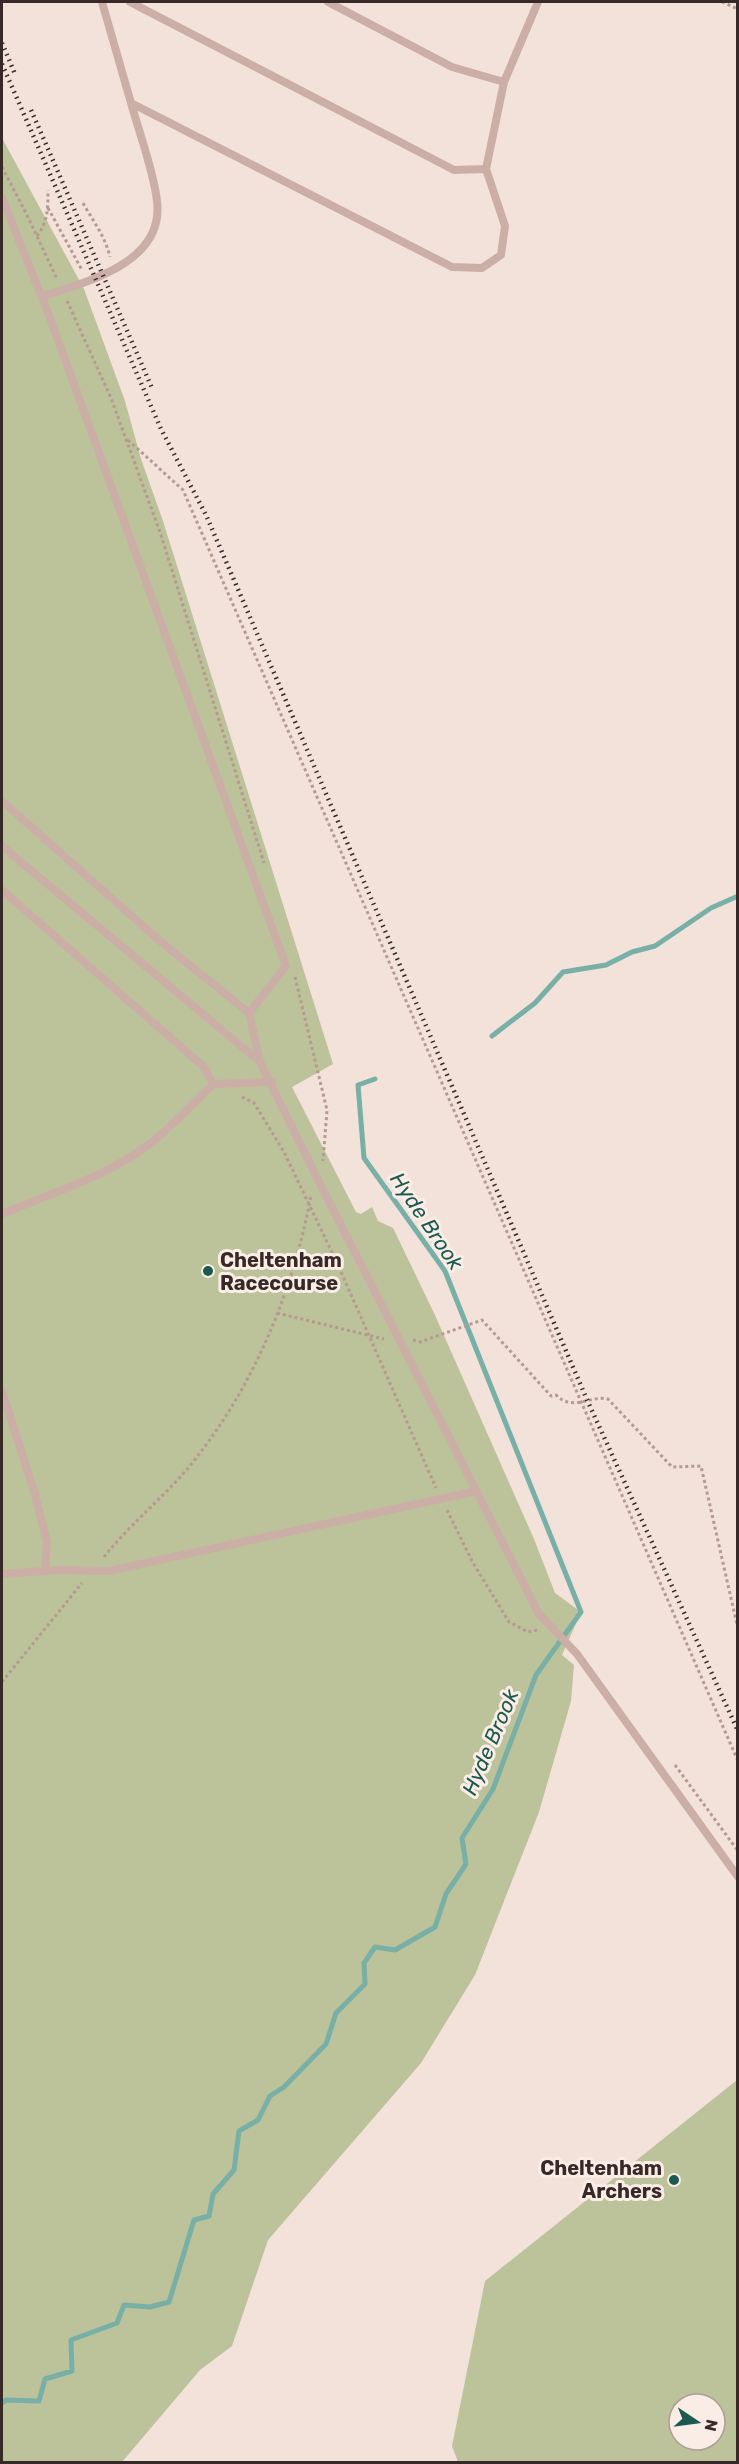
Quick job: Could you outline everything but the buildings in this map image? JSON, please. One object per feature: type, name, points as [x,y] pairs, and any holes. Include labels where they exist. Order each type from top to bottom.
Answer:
[{"type":"lane","points":[[41,297],[126,263],[148,242],[158,217],[157,200],[102,2]]},
{"type":"lane","points":[[130,2],[454,170],[486,169]]},
{"type":"lane","points":[[328,2],[453,67],[504,82]]},
{"type":"lane","points":[[131,103],[452,267],[482,268],[501,255],[505,226],[486,169],[504,82],[538,2]]},
{"type":"lane","points":[[2,198],[41,297],[286,966],[249,1013]]},
{"type":"lane","points":[[2,801],[160,941],[249,1013],[260,1062],[272,1082],[396,1336],[539,1614],[571,1647],[738,1877]]},
{"type":"lane","points":[[2,846],[260,1062]]},
{"type":"lane","points":[[2,890],[204,1066],[213,1084]]},
{"type":"lane","points":[[2,1214],[105,1172],[152,1142],[213,1084],[272,1082]]},
{"type":"lane","points":[[2,1391],[34,1491],[44,1532],[45,1571]]},
{"type":"lane","points":[[2,1574],[109,1571],[477,1491]]},
{"type":"path","points":[[723,2],[738,9]]},
{"type":"path","points":[[37,236],[44,227],[48,208],[48,190]]},
{"type":"path","points":[[83,203],[93,223],[101,231],[114,269]]},
{"type":"path","points":[[48,208],[82,270],[71,275],[75,285]]},
{"type":"path","points":[[127,439],[183,490],[476,1159],[580,1404],[738,1761]]},
{"type":"path","points":[[234,1093],[254,1103],[284,1152],[369,1335],[441,1499],[472,1562],[509,1622],[528,1632],[552,1627]]},
{"type":"path","points":[[2,1682],[93,1570],[135,1522],[188,1468],[217,1428],[252,1371],[300,1249],[311,1192],[321,1186]]},
{"type":"path","points":[[277,1312],[388,1340],[396,1336],[420,1342],[483,1320],[551,1396],[555,1395],[562,1401],[580,1404],[599,1397],[608,1400],[672,1467],[701,1466],[738,1629]]},
{"type":"green space","name":"Cheltenham Racecourse","points":[[2,138],[84,289],[125,401],[141,459],[163,521],[333,1064],[292,1087],[356,1212],[361,1214],[372,1207],[378,1221],[393,1228],[434,1313],[534,1539],[555,1593],[581,1612],[562,1655],[574,1665],[571,1701],[539,1812],[475,1975],[421,2063],[268,2240],[232,2346],[200,2370],[122,2462],[2,2462]]},
{"type":"green space","name":"Cheltenham Archers","points":[[737,2080],[737,2462],[458,2462],[452,2446],[485,2281]]},
{"type":"waterway","name":"Hyde Brook","points":[[492,1036],[535,1003],[563,972],[606,965],[632,952],[655,946],[711,908],[738,896]]},
{"type":"waterway","name":"Hyde Brook","points":[[2,2403],[6,2400],[39,2401],[45,2379],[72,2371],[71,2340],[117,2323],[124,2305],[150,2307],[169,2302],[194,2220],[209,2216],[213,2194],[234,2170],[239,2131],[258,2120],[270,2096],[284,2087],[326,2044],[336,2013],[365,1984],[364,1963],[375,1947],[395,1950],[435,1927],[446,1894],[466,1864],[462,1838],[493,1789],[536,1675],[581,1612],[445,1271],[364,1158],[358,1085],[375,1079]]},
{"type":"railway","points":[[2,43],[15,74]]},
{"type":"railway","points":[[2,64],[161,429],[206,515],[588,1402],[738,1731]]},
{"type":"railway","points":[[31,110],[152,388]]},
{"type":"place","name":"Cheltenham Racecourse","points":[[208,1271]]},
{"type":"place","name":"Cheltenham Archers","points":[[674,2180]]}]
